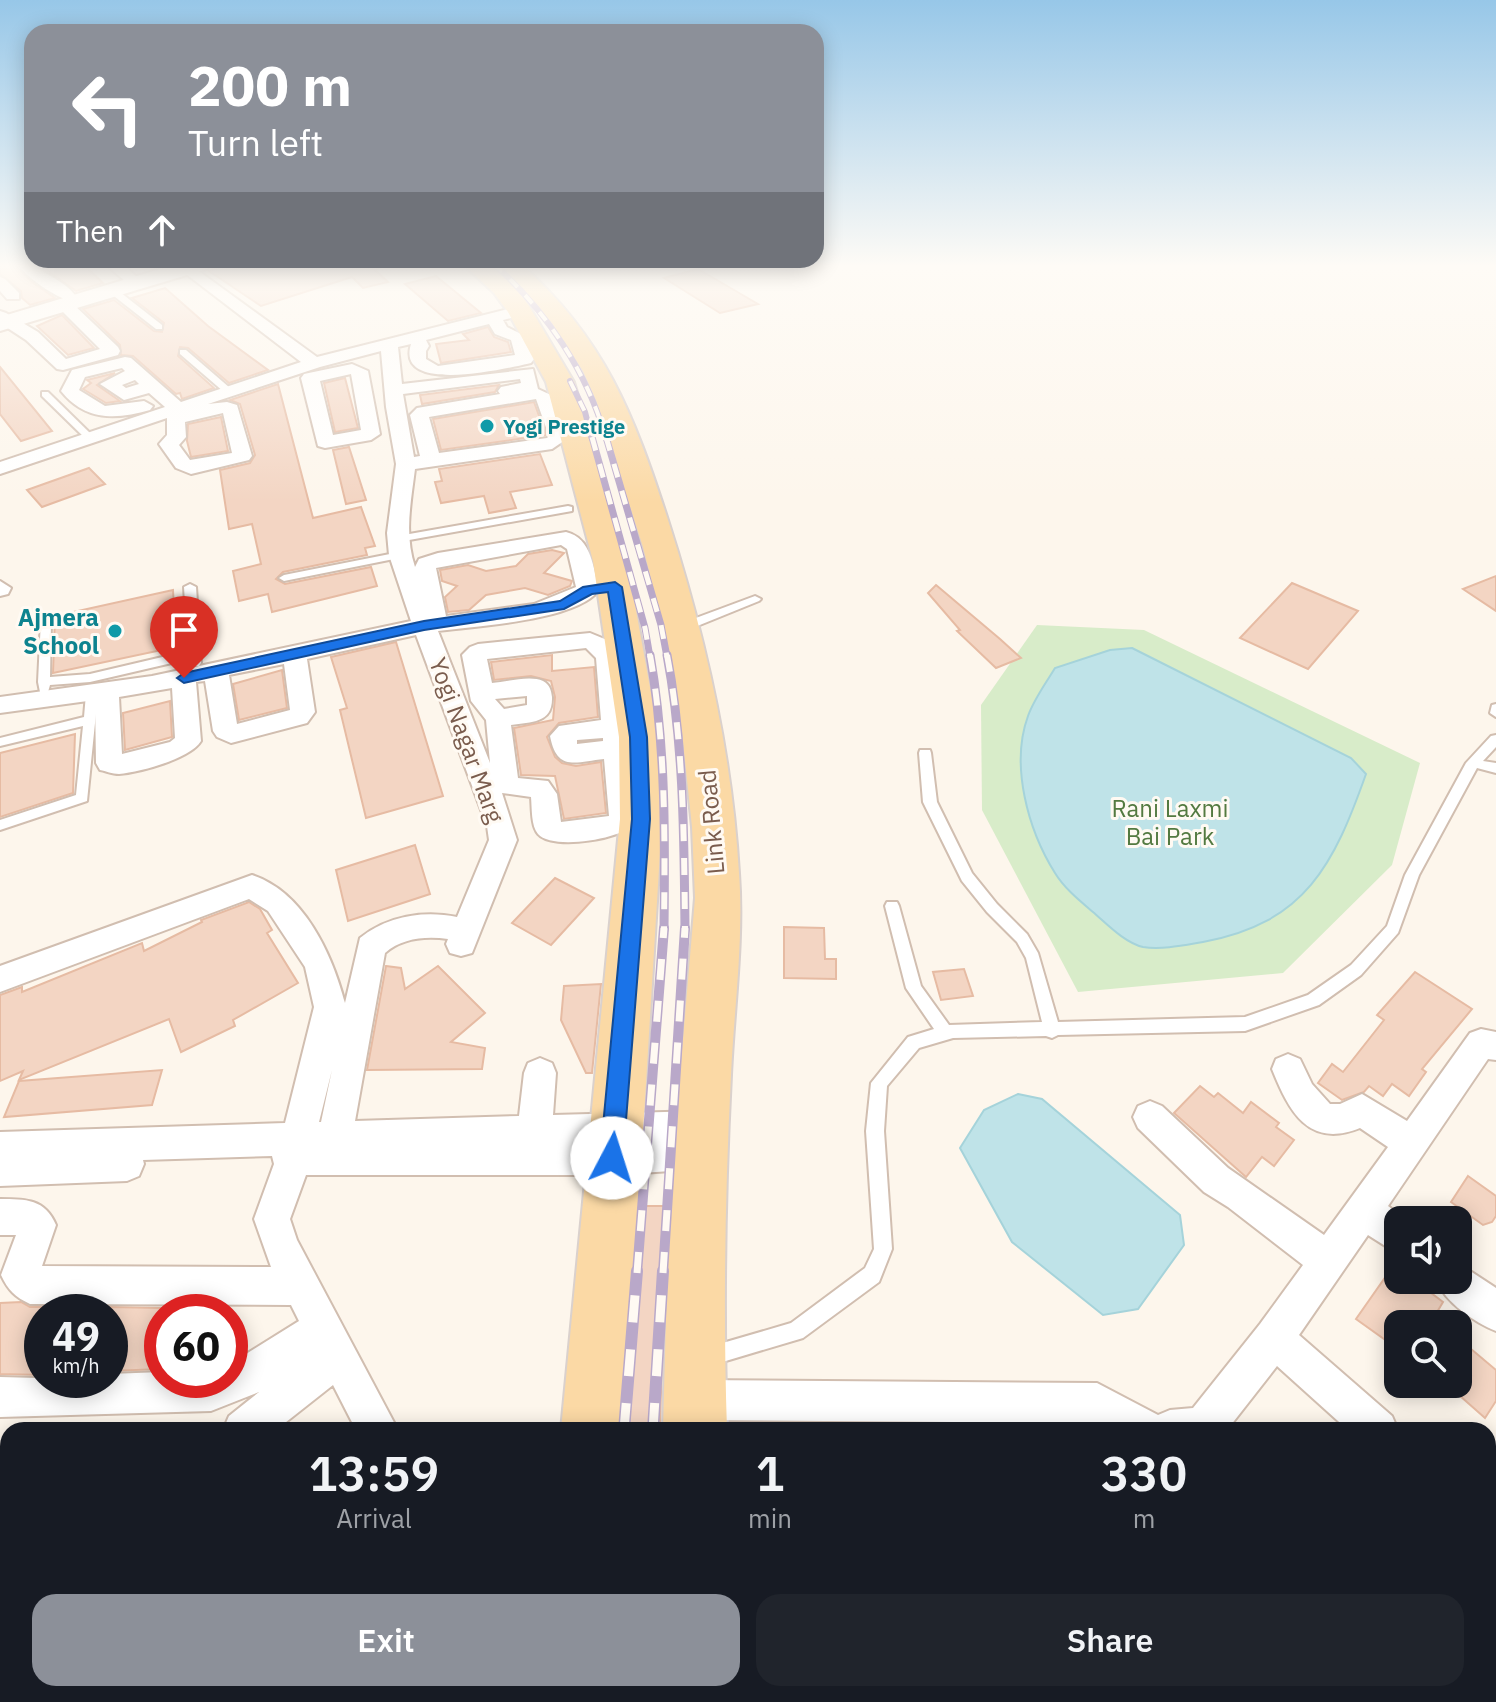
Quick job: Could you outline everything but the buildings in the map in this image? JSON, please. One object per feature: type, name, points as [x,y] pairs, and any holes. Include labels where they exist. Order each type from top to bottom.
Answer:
[{"type":"main road","points":[[524,343],[560,382],[591,544],[639,737],[641,819],[613,1144],[594,1422]]},
{"type":"main road","name":"Link Road","points":[[581,343],[607,387],[668,571],[704,743],[717,876],[701,1140],[694,1397]]},
{"type":"street","points":[[40,343],[63,365],[112,351],[106,343]]},
{"type":"street","points":[[288,343],[314,363]]},
{"type":"street","points":[[0,468],[314,363],[404,343]]},
{"type":"street","points":[[418,343],[418,361],[428,369],[438,371],[536,358]]},
{"type":"street","points":[[389,345],[401,404],[406,464],[399,547],[430,625]]},
{"type":"street","points":[[118,361],[125,362],[151,386],[183,405],[120,413],[89,409],[70,391],[78,374],[118,361]]},
{"type":"street","points":[[352,369],[359,371],[362,385],[371,434],[325,442],[310,378],[352,369]]},
{"type":"street","points":[[368,420],[401,404],[523,372],[531,387],[401,404]]},
{"type":"street","points":[[137,373],[109,384],[124,395],[151,386]]},
{"type":"street","points":[[362,385],[419,415],[423,412],[486,426],[431,460],[406,464]]},
{"type":"street","points":[[401,404],[431,460]]},
{"type":"street","points":[[430,625],[424,570],[427,564],[438,559],[543,540],[566,538],[591,544]]},
{"type":"street","points":[[0,706],[44,692],[99,704],[199,676],[295,659],[430,625],[564,605],[601,588]]},
{"type":"street","name":"Yogi Nagar Marg","points":[[335,1138],[371,947],[378,939],[433,923],[452,926],[464,938],[503,840],[501,826],[430,625]]},
{"type":"street","points":[[590,640],[599,645],[607,657],[623,821],[616,825],[557,833],[548,828],[544,794],[539,788],[512,787],[505,783],[488,704],[474,655],[478,652],[590,640]]},
{"type":"street","points":[[199,676],[226,731],[231,734],[298,717],[303,712],[295,659]]},
{"type":"street","points":[[99,704],[109,763],[116,765],[178,749],[188,741],[199,676]]},
{"type":"street","points":[[456,705],[488,704]]},
{"type":"street","points":[[0,979],[252,886],[278,903],[319,964],[330,1007],[296,1148],[272,1219],[281,1248],[374,1422]]},
{"type":"street","points":[[1207,1422],[1274,1338],[1481,1043],[1496,1046]]},
{"type":"street","points":[[1288,1069],[1299,1097],[1326,1118],[1339,1120],[1362,1110],[1411,1143]]},
{"type":"street","points":[[533,1145],[540,1073]]},
{"type":"street","points":[[1150,1117],[1216,1180],[1241,1195],[1328,1261]]},
{"type":"street","points":[[296,1148],[335,1138],[533,1145]]},
{"type":"street","points":[[0,1169],[104,1155],[701,1140]]},
{"type":"street","points":[[0,1148],[104,1155]]},
{"type":"street","points":[[1364,1210],[1384,1225]]},
{"type":"street","points":[[0,1217],[29,1217],[38,1225],[20,1275],[30,1285],[301,1286]]},
{"type":"street","points":[[1472,1293],[1496,1312]]},
{"type":"street","points":[[1274,1338],[1369,1422]]},
{"type":"street","points":[[0,1397],[211,1391],[331,1342]]},
{"type":"street","points":[[257,1422],[331,1342]]},
{"type":"street","points":[[694,1397],[1097,1403],[1131,1422]]},
{"type":"lane","points":[[183,352],[227,390]]},
{"type":"lane","points":[[45,394],[90,438]]},
{"type":"lane","points":[[284,578],[399,547],[568,509]]},
{"type":"lane","points":[[45,622],[44,692],[90,678],[199,676],[190,587]]},
{"type":"lane","points":[[680,628],[755,599]]},
{"type":"lane","points":[[0,742],[99,704]]},
{"type":"lane","points":[[0,825],[82,798],[99,704]]},
{"type":"lane","points":[[694,1397],[796,1331],[872,1275],[883,1249],[875,1131],[879,1083],[914,1042],[946,1033],[1245,1024],[1313,1000],[1356,970],[1393,929],[1412,875],[1473,763],[1496,739]]},
{"type":"lane","points":[[925,753],[930,802],[967,877],[1022,938],[1033,957],[1052,1031]]},
{"type":"lane","points":[[1473,763],[1496,768]]},
{"type":"lane","points":[[892,906],[914,988],[946,1033]]},
{"type":"green space","name":"Rani Laxmi Bai Park","points":[[1037,625],[1144,630],[1420,763],[1392,865],[1283,973],[1078,992],[982,810],[981,705]]},
{"type":"water","name":"Rani Laxmi Bai Park","points":[[1132,648],[1351,758],[1366,774],[1342,836],[1311,885],[1291,904],[1267,920],[1238,933],[1166,948],[1143,947],[1130,942],[1072,894],[1059,879],[1037,837],[1025,797],[1021,755],[1023,735],[1037,697],[1055,668],[1110,650]]},
{"type":"water","points":[[1018,1094],[1042,1099],[1180,1215],[1184,1245],[1138,1309],[1103,1315],[1012,1242],[960,1148],[984,1110]]},
{"type":"railway","points":[[562,343],[588,390],[606,439]]},
{"type":"railway","points":[[570,381],[585,412],[592,439]]},
{"type":"railway","points":[[592,437],[645,628],[650,657]]},
{"type":"railway","points":[[606,437],[661,625],[667,657]]},
{"type":"railway","points":[[650,655],[662,757],[664,928]]},
{"type":"railway","points":[[667,655],[680,758],[685,928]]},
{"type":"railway","points":[[637,1273],[664,928]]},
{"type":"railway","points":[[663,1273],[685,928]]},
{"type":"railway","points":[[625,1422],[637,1271]]},
{"type":"railway","points":[[654,1422],[663,1271]]},
{"type":"place","name":"Yogi Prestige","points":[[487,426]]},
{"type":"place","name":"Ajmera School","points":[[115,631]]},
{"type":"route","points":[[184,678],[424,626],[564,605],[588,590],[615,587],[639,737],[641,819],[612,1158]]}]
